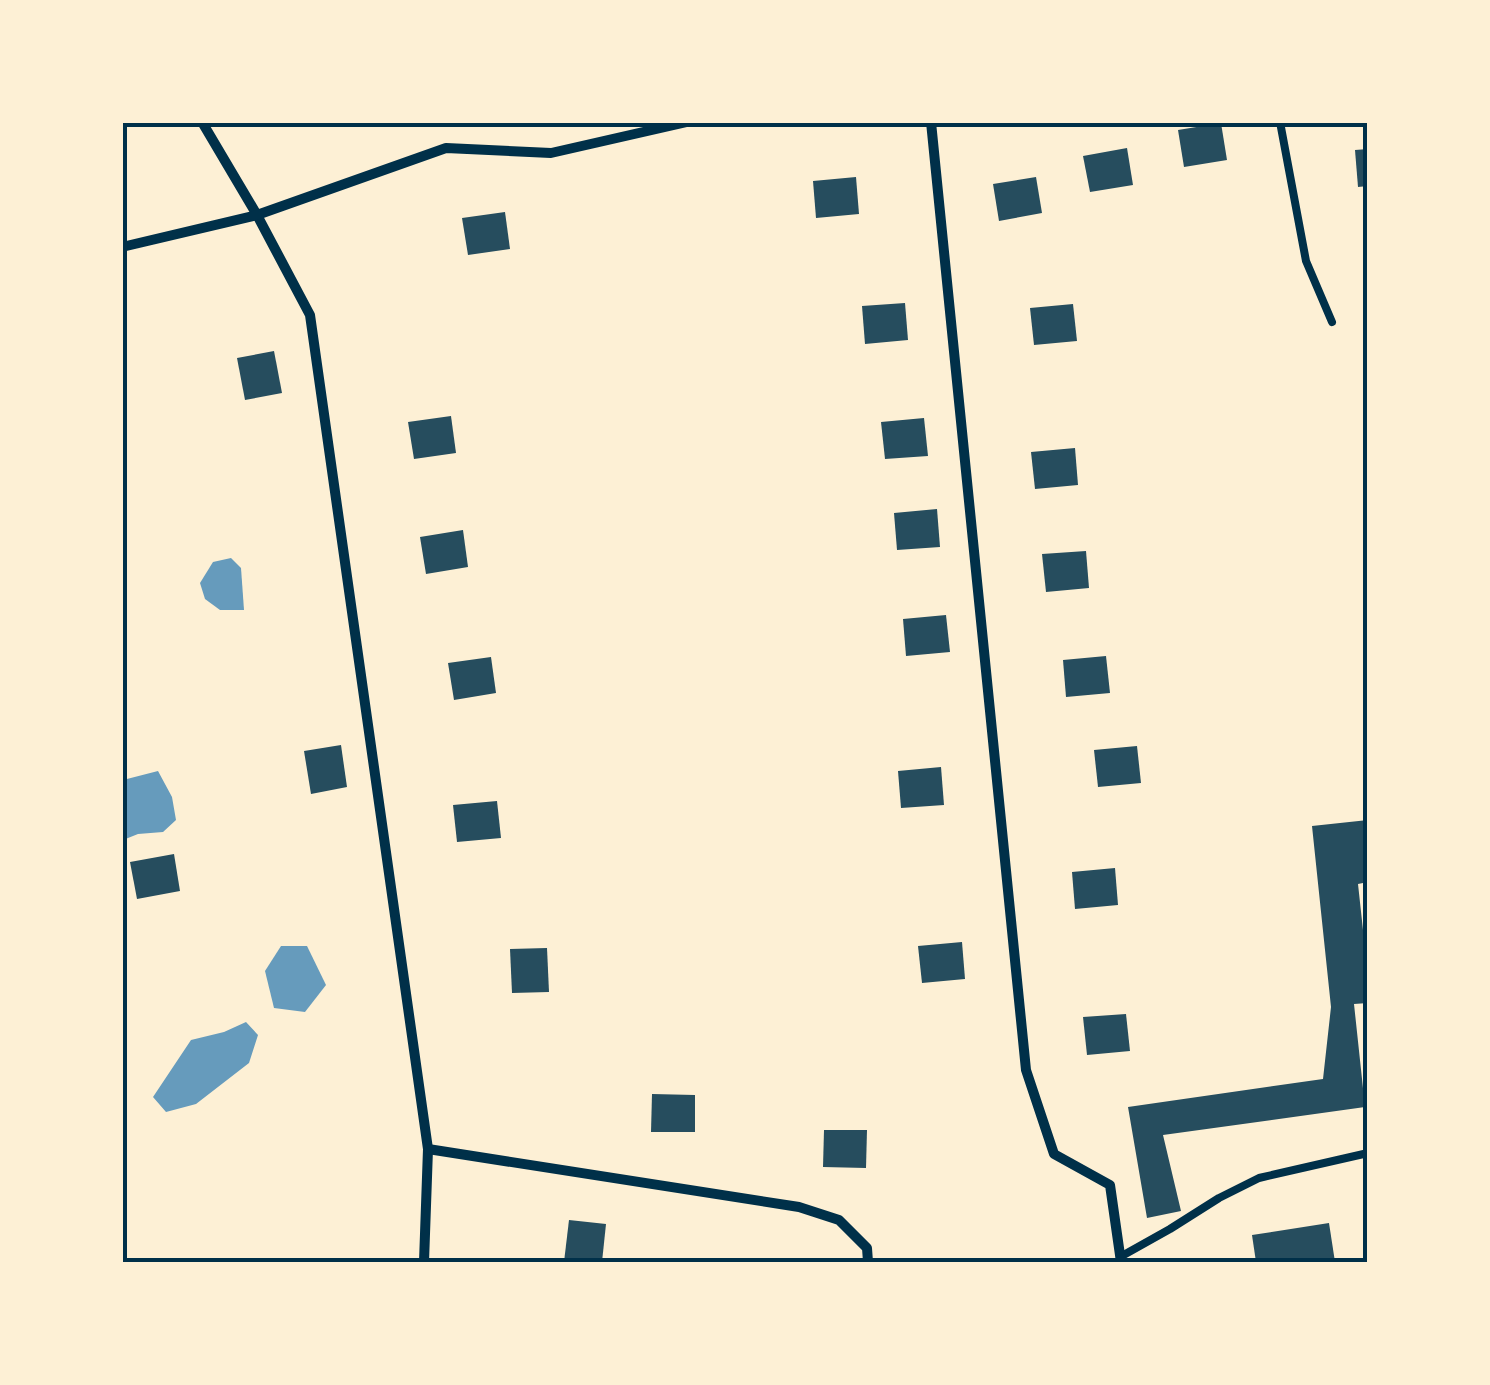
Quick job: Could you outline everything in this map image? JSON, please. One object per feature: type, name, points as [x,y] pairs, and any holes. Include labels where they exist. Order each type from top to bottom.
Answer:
[{"type":"street","points":[[202,122],[310,315],[428,1149],[424,1262]]},
{"type":"street","points":[[122,248],[256,215],[446,148],[551,153],[687,122]]},
{"type":"street","points":[[931,122],[1026,1070],[1054,1154],[1110,1185],[1120,1260]]},
{"type":"street","points":[[428,1149],[799,1207],[839,1220],[868,1248],[868,1262]]},
{"type":"lane","points":[[1280,122],[1306,261],[1332,322]]},
{"type":"lane","points":[[1120,1260],[1219,1198],[1260,1178],[1368,1153]]},
{"type":"water","points":[[231,558],[241,568],[244,610],[220,610],[205,599],[200,583],[213,562]]},
{"type":"water","points":[[158,771],[172,797],[176,820],[163,832],[123,840],[123,780]]},
{"type":"water","points":[[281,946],[307,946],[326,985],[305,1012],[274,1008],[265,971]]},
{"type":"water","points":[[246,1022],[258,1035],[249,1063],[196,1104],[166,1112],[153,1097],[191,1040]]},
{"type":"building","points":[[1221,123],[1227,160],[1184,167],[1178,130]]},
{"type":"building","points":[[1127,148],[1133,185],[1090,192],[1083,156]]},
{"type":"building","points":[[1368,149],[1368,186],[1358,187],[1355,150]]},
{"type":"building","points":[[856,177],[859,214],[816,218],[813,181]]},
{"type":"building","points":[[1036,177],[1042,213],[999,221],[993,184]]},
{"type":"building","points":[[505,212],[510,249],[468,255],[462,218]]},
{"type":"building","points":[[905,303],[908,340],[865,344],[862,306]]},
{"type":"building","points":[[1073,304],[1077,341],[1034,345],[1030,308]]},
{"type":"building","points":[[274,351],[282,393],[245,400],[237,358]]},
{"type":"building","points":[[451,416],[456,453],[414,459],[408,422]]},
{"type":"building","points":[[924,418],[928,456],[885,459],[881,422]]},
{"type":"building","points":[[1075,448],[1078,485],[1035,489],[1031,452]]},
{"type":"building","points":[[937,509],[940,547],[897,550],[894,513]]},
{"type":"building","points":[[463,530],[468,567],[426,574],[420,537]]},
{"type":"building","points":[[1086,551],[1089,588],[1046,592],[1042,554]]},
{"type":"building","points":[[946,615],[950,652],[906,656],[903,619]]},
{"type":"building","points":[[1106,656],[1110,693],[1066,697],[1063,660]]},
{"type":"building","points":[[491,657],[496,693],[454,700],[448,663]]},
{"type":"building","points":[[341,745],[347,787],[311,794],[304,751]]},
{"type":"building","points":[[1137,746],[1141,783],[1098,787],[1094,750]]},
{"type":"building","points":[[941,767],[944,805],[901,808],[898,771]]},
{"type":"building","points":[[497,801],[501,838],[457,842],[453,805]]},
{"type":"building","points":[[1368,820],[1368,882],[1358,884],[1368,1003],[1354,1004],[1365,1107],[1163,1135],[1181,1211],[1147,1218],[1128,1107],[1323,1079],[1331,1007],[1312,826]]},
{"type":"building","points":[[174,854],[180,891],[137,899],[130,862]]},
{"type":"building","points":[[1115,868],[1118,905],[1075,909],[1072,872]]},
{"type":"building","points":[[962,942],[965,979],[922,983],[918,946]]},
{"type":"building","points":[[547,948],[549,992],[512,993],[510,949]]},
{"type":"building","points":[[1126,1014],[1130,1051],[1087,1055],[1083,1017]]},
{"type":"building","points":[[652,1094],[695,1095],[695,1132],[651,1132]]},
{"type":"building","points":[[824,1130],[867,1130],[866,1168],[823,1167]]},
{"type":"building","points":[[569,1220],[606,1224],[602,1262],[564,1262]]},
{"type":"building","points":[[1329,1223],[1335,1262],[1256,1262],[1252,1235]]}]
